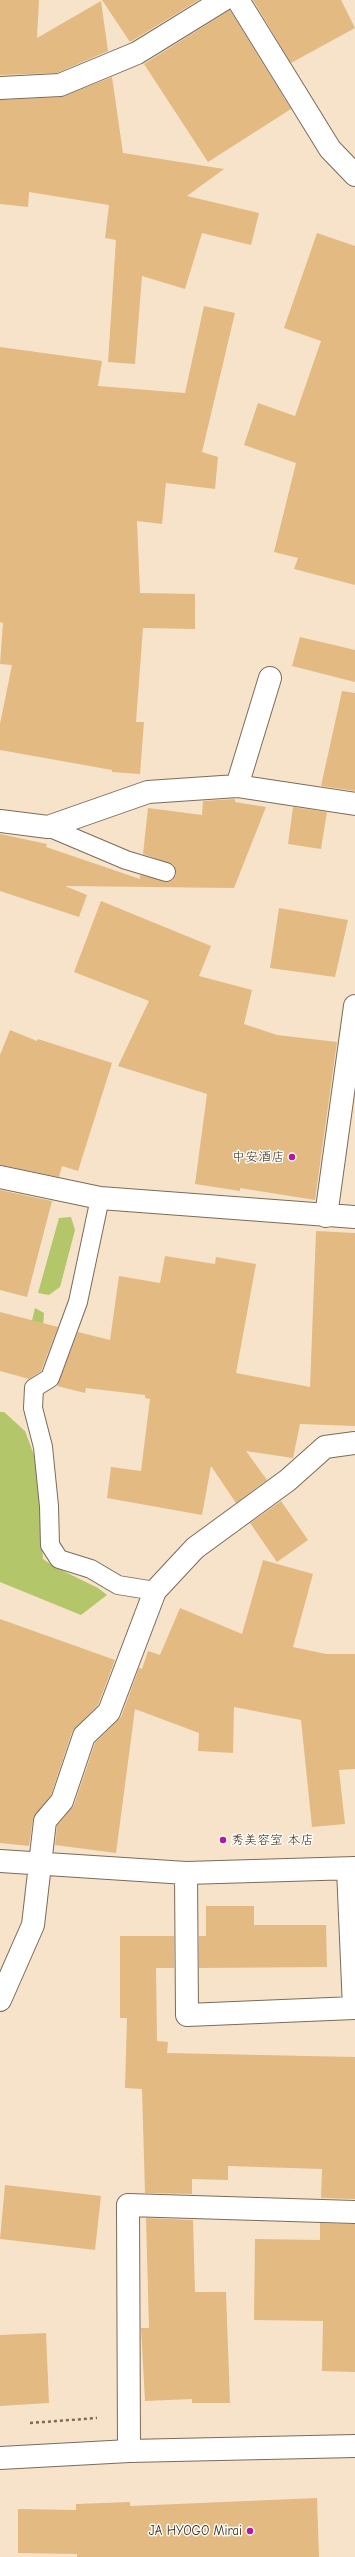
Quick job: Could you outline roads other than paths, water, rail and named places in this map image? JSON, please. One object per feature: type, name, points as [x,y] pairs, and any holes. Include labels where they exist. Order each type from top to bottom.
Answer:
[{"type":"street","points":[[0,88],[60,85],[137,53],[223,0]]},
{"type":"street","points":[[238,0],[330,149],[355,175]]},
{"type":"street","points":[[237,786],[270,678]]},
{"type":"street","points":[[0,821],[48,827],[148,792],[237,786],[355,804]]},
{"type":"street","points":[[326,1216],[355,1006]]},
{"type":"street","points":[[0,1177],[100,1198],[355,1217]]},
{"type":"street","points":[[0,2000],[33,1925],[42,1865],[45,1821],[62,1802],[84,1736],[109,1712],[155,1591],[195,1548],[288,1480],[324,1447],[355,1443]]},
{"type":"street","points":[[0,1861],[42,1865],[186,1873],[352,1869],[354,2008],[187,2015],[186,1873]]},
{"type":"street","points":[[129,2451],[128,2205],[355,2212]]},
{"type":"street","points":[[0,2458],[129,2451],[355,2446]]},
{"type":"lane","points":[[48,827],[126,860],[166,872]]},
{"type":"lane","points":[[100,1198],[78,1302],[50,1378],[34,1388],[33,1408],[43,1447],[49,1506],[50,1545],[59,1559],[92,1569],[118,1585],[155,1591]]},
{"type":"place","name":"中安酒店","points":[[292,1157]]},
{"type":"place","name":"秀美容室 本店","points":[[223,1840]]},
{"type":"place","name":"JA HYOGO Mirai","points":[[250,2531]]}]
